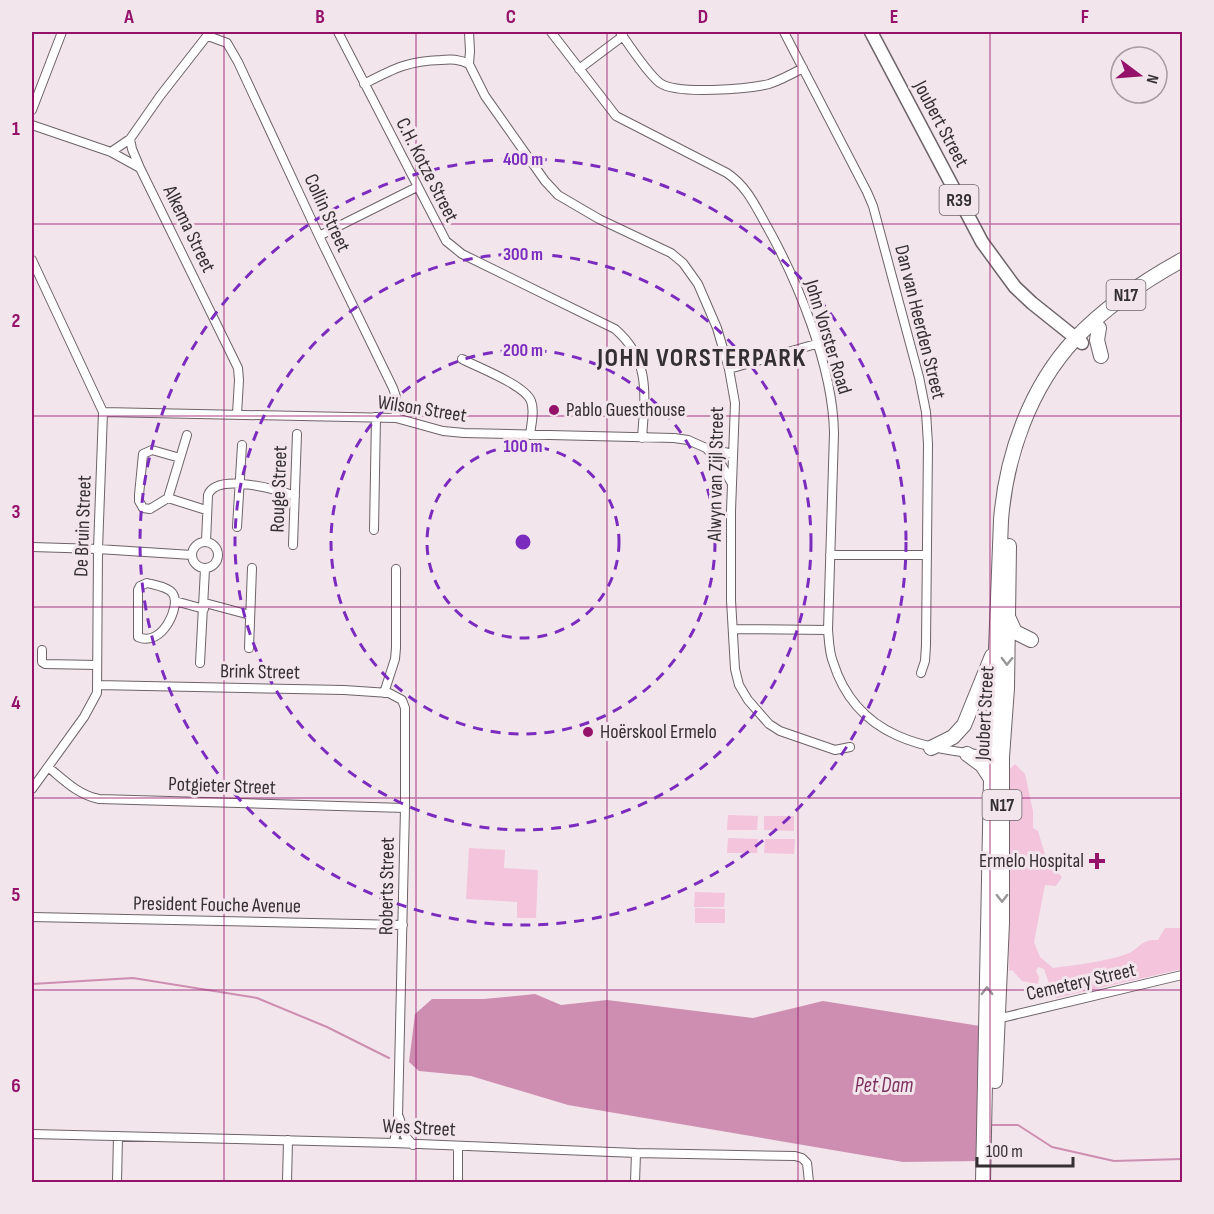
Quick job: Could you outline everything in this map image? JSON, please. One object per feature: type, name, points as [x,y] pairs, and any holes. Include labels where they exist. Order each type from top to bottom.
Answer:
[{"type":"highway","name":"N17","points":[[1078,341],[1121,299],[1182,260]]},
{"type":"highway","name":"N17","points":[[1078,341],[1099,328],[1139,296],[1182,269]]},
{"type":"highway","points":[[1099,328],[1097,340],[1101,356]]},
{"type":"highway","name":"Joubert Street","points":[[993,1182],[990,1132],[993,1020],[991,779],[997,756],[1007,688],[1010,507],[1017,469],[1028,438],[1049,390],[1078,341]]},
{"type":"highway","name":"Joubert Street","points":[[993,1020],[1002,922],[995,692],[1000,520],[1009,467],[1017,441],[1036,397],[1060,357],[1078,341]]},
{"type":"highway","points":[[1008,617],[1015,632],[1031,639]]},
{"type":"highway","points":[[931,748],[958,733],[971,710],[995,648]]},
{"type":"highway","points":[[971,710],[995,692]]},
{"type":"highway","points":[[967,754],[982,765],[991,779]]},
{"type":"highway","name":"Joubert Street","points":[[983,1182],[990,1132]]},
{"type":"main road","name":"Joubert Street","points":[[871,32],[982,242],[1015,286],[1078,341]]},
{"type":"street","points":[[32,110],[62,32]]},
{"type":"street","name":"C.H. Kotze Street","points":[[338,32],[442,236],[456,250],[621,334],[638,361],[644,379],[642,438]]},
{"type":"street","points":[[364,84],[399,66],[418,61],[453,59],[468,64],[469,32]]},
{"type":"street","name":"John Vorster Road","points":[[551,32],[610,110],[622,121],[727,172],[746,189],[790,268],[816,344],[834,418],[828,630],[832,660],[839,678],[858,707],[867,716],[906,741],[967,754],[997,756]]},
{"type":"street","name":"Dan van Heerden Street","points":[[784,32],[873,206],[919,377],[926,411],[928,444],[926,654],[921,673]]},
{"type":"street","points":[[111,152],[130,139],[160,96],[209,34]]},
{"type":"street","name":"Collin Street","points":[[209,34],[225,41],[230,46],[393,388],[396,397],[396,418]]},
{"type":"street","points":[[579,69],[622,34],[658,81],[675,89],[703,90],[762,85],[778,81],[803,68]]},
{"type":"street","name":"Alwyn van Zijl Street","points":[[468,64],[484,96],[545,181],[558,195],[599,219],[671,253],[698,284],[708,306],[729,369],[735,403],[731,600],[735,669],[739,685],[748,700],[769,724],[791,735],[835,750],[850,747]]},
{"type":"street","points":[[32,125],[111,152],[140,168]]},
{"type":"street","name":"Alkema Street","points":[[130,139],[140,168],[238,368],[237,414]]},
{"type":"street","points":[[319,236],[417,187]]},
{"type":"street","name":"De Bruin Street","points":[[32,260],[103,412],[98,549],[97,693],[90,707],[32,789]]},
{"type":"street","points":[[729,369],[816,344]]},
{"type":"street","points":[[462,360],[513,385],[528,397],[532,409],[530,435]]},
{"type":"street","name":"Wilson Street","points":[[103,412],[396,418],[455,432],[681,439],[733,454]]},
{"type":"street","points":[[374,530],[376,417]]},
{"type":"street","name":"Rouge Street","points":[[294,545],[297,434]]},
{"type":"street","points":[[180,458],[150,450],[144,452],[141,459],[139,495],[141,505],[150,508],[168,498],[187,435]]},
{"type":"street","points":[[237,527],[242,445]]},
{"type":"street","points":[[706,448],[722,464],[732,484]]},
{"type":"street","points":[[206,542],[206,510],[210,490],[216,486],[240,484],[296,496]]},
{"type":"street","points":[[168,498],[206,510]]},
{"type":"street","points":[[206,542],[216,547],[219,556],[215,564],[205,568],[195,564],[192,555],[197,545],[206,542]]},
{"type":"street","points":[[32,547],[192,555]]},
{"type":"street","points":[[830,555],[926,555]]},
{"type":"street","points":[[200,663],[205,568]]},
{"type":"street","points":[[249,648],[252,568]]},
{"type":"street","points":[[384,693],[396,654],[398,613],[396,569]]},
{"type":"street","points":[[147,583],[170,591],[173,593],[175,602],[163,631],[152,639],[144,640],[138,637],[137,594],[140,586],[147,583]]},
{"type":"street","points":[[175,602],[250,615]]},
{"type":"street","points":[[733,629],[828,630]]},
{"type":"street","points":[[42,650],[42,662],[45,663],[97,665]]},
{"type":"street","name":"Brink Street","points":[[98,685],[384,693]]},
{"type":"street","name":"Roberts Street","points":[[384,693],[393,694],[402,700],[405,717],[403,925],[398,1116],[394,1143]]},
{"type":"street","name":"Potgieter Street","points":[[48,767],[74,788],[99,799],[405,808]]},
{"type":"street","name":"President Fouche Avenue","points":[[32,917],[403,925]]},
{"type":"street","name":"Cemetery Street","points":[[993,1020],[1182,975]]},
{"type":"street","points":[[398,1116],[405,1136],[413,1145]]},
{"type":"street","name":"Wes Street","points":[[32,1134],[795,1156],[804,1159],[808,1166],[809,1182]]},
{"type":"street","points":[[117,1182],[118,1136]]},
{"type":"street","points":[[287,1182],[288,1140]]},
{"type":"street","points":[[458,1146],[458,1182]]},
{"type":"street","points":[[635,1182],[636,1153]]},
{"type":"shaded area","points":[[1015,764],[1025,774],[1033,811],[1033,828],[1038,831],[1046,858],[1062,877],[1056,886],[1045,885],[1034,942],[1040,957],[1053,968],[1098,961],[1124,955],[1147,941],[1158,940],[1165,928],[1182,928],[1182,969],[1056,998],[1044,969],[1038,967],[1036,971],[1039,977],[1038,984],[1022,981],[1012,970],[1009,971],[1008,771]]},
{"type":"shaded area","points":[[728,815],[758,816],[757,830],[727,830]]},
{"type":"shaded area","points":[[764,816],[794,816],[794,831],[764,830]]},
{"type":"shaded area","points":[[728,838],[758,839],[757,853],[727,853]]},
{"type":"shaded area","points":[[765,839],[795,839],[794,854],[764,853]]},
{"type":"shaded area","points":[[469,848],[505,850],[504,868],[538,870],[536,918],[517,918],[517,902],[466,899]]},
{"type":"shaded area","points":[[695,892],[725,893],[724,907],[694,907]]},
{"type":"shaded area","points":[[695,908],[725,909],[725,923],[695,923]]},
{"type":"water","name":"Pet Dam","points":[[535,994],[561,1005],[607,1000],[753,1018],[823,1001],[980,1026],[980,1161],[903,1162],[568,1105],[471,1076],[419,1071],[409,1062],[415,1014],[432,999],[484,999]]},
{"type":"waterway","points":[[32,984],[133,978],[257,998],[327,1027],[389,1058]]},
{"type":"waterway","points":[[989,1125],[1018,1125],[1052,1147],[1114,1161],[1182,1159]]},
{"type":"place","name":"Pablo Guesthouse","points":[[554,410]]},
{"type":"place","name":"Hoërskool Ermelo","points":[[588,732]]},
{"type":"place","name":"Ermelo Hospital","points":[[1097,861]]},
{"type":"district","name":"JOHN VORSTERPARK","points":[[702,358]]}]
